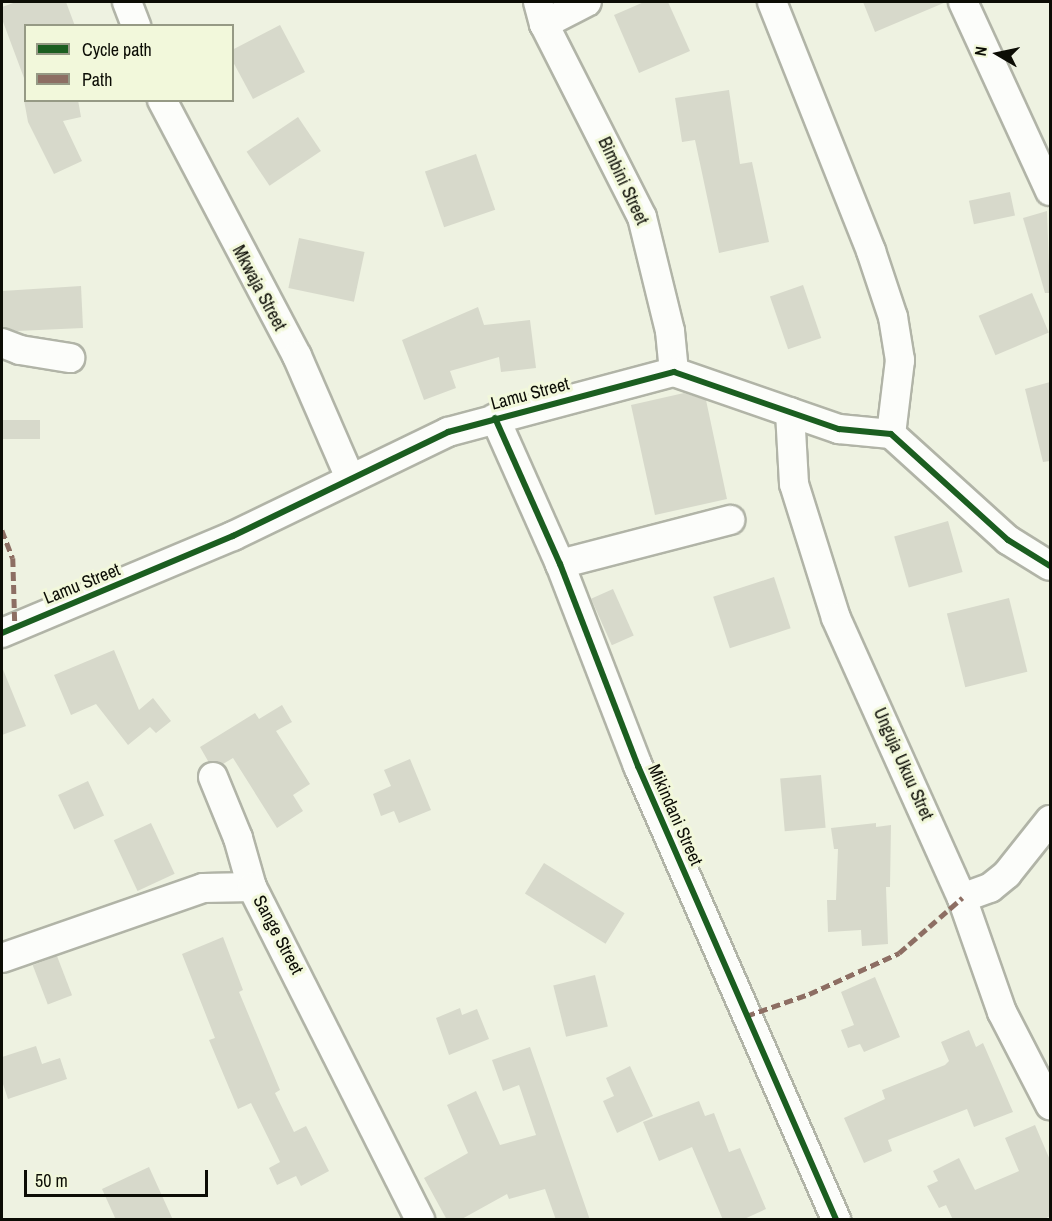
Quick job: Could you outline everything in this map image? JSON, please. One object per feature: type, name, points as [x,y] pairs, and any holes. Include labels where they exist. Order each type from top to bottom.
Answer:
[{"type":"street","points":[[127,2],[135,24]]},
{"type":"street","points":[[541,13],[587,2]]},
{"type":"street","points":[[772,2],[872,251],[893,317],[900,360],[891,434]]},
{"type":"street","points":[[973,4],[1050,190]]},
{"type":"street","name":"Bimbini Street","points":[[541,13],[642,217],[670,331],[674,372]]},
{"type":"street","name":"Mkwaja Street","points":[[163,102],[297,356],[350,478]]},
{"type":"street","points":[[2,343],[20,350],[70,358]]},
{"type":"street","points":[[674,372],[839,429],[891,434],[1008,540],[1050,566]]},
{"type":"street","name":"Lamu Street","points":[[2,633],[233,536],[448,432],[674,372]]},
{"type":"street","name":"Unguja Ukuu Stret","points":[[790,412],[794,484],[836,618],[962,898],[1002,1012],[1050,1105]]},
{"type":"street","name":"Mikindani Street","points":[[495,418],[560,564],[638,766],[836,1220]]},
{"type":"street","points":[[560,564],[730,520]]},
{"type":"street","points":[[213,777],[238,838],[252,887]]},
{"type":"street","points":[[962,898],[990,888],[1007,874],[1050,820]]},
{"type":"street","name":"Sange Street","points":[[2,958],[203,888],[252,887],[420,1220]]},
{"type":"building","points":[[16,2],[66,2],[74,24],[24,24],[24,78],[2,19],[2,7]]},
{"type":"building","points":[[644,2],[668,2],[690,51],[639,73],[614,15]]},
{"type":"building","points":[[863,2],[946,2],[875,32]]},
{"type":"building","points":[[280,25],[305,72],[253,99],[234,64],[234,49]]},
{"type":"building","points":[[729,90],[740,164],[752,162],[769,242],[719,253],[695,140],[682,142],[675,98]]},
{"type":"building","points":[[24,102],[78,102],[81,117],[63,121],[82,161],[54,174],[28,122]]},
{"type":"building","points":[[298,117],[321,151],[270,186],[247,152]]},
{"type":"building","points":[[476,154],[495,210],[444,227],[425,172]]},
{"type":"building","points":[[1010,192],[1015,215],[974,224],[969,201]]},
{"type":"building","points":[[1047,211],[1050,293],[1045,293],[1023,218]]},
{"type":"building","points":[[299,238],[365,252],[354,302],[288,288]]},
{"type":"building","points":[[803,285],[821,338],[788,349],[770,296]]},
{"type":"building","points":[[81,286],[83,328],[17,331],[2,327],[2,291]]},
{"type":"building","points":[[1032,293],[1049,333],[995,355],[979,316]]},
{"type":"building","points":[[478,307],[484,325],[530,320],[536,368],[501,372],[499,357],[450,371],[456,388],[424,400],[402,340]]},
{"type":"building","points":[[1050,382],[1050,461],[1043,462],[1025,389]]},
{"type":"building","points":[[684,393],[706,400],[727,499],[655,515],[631,405]]},
{"type":"building","points":[[3,420],[40,420],[40,439],[3,439]]},
{"type":"building","points":[[948,521],[963,572],[909,587],[894,536]]},
{"type":"building","points":[[774,577],[791,628],[730,648],[713,597]]},
{"type":"building","points":[[613,589],[634,636],[612,645],[591,599]]},
{"type":"building","points":[[1009,598],[1027,672],[965,687],[947,613]]},
{"type":"building","points":[[114,650],[139,710],[153,698],[171,721],[156,733],[150,727],[128,745],[96,704],[71,715],[54,675]]},
{"type":"building","points":[[2,667],[26,726],[2,735]]},
{"type":"building","points":[[282,705],[292,722],[276,731],[310,784],[293,795],[303,811],[277,828],[233,758],[223,764],[208,761],[200,747],[255,713],[259,719]]},
{"type":"building","points":[[410,759],[431,810],[399,823],[394,811],[381,816],[373,794],[391,786],[384,770]]},
{"type":"building","points":[[821,775],[826,828],[785,831],[780,779]]},
{"type":"building","points":[[88,781],[104,815],[74,829],[58,795]]},
{"type":"building","points":[[151,823],[175,874],[138,891],[114,840]]},
{"type":"building","points":[[876,823],[876,827],[891,825],[890,887],[886,887],[888,944],[862,946],[861,930],[828,932],[827,900],[836,900],[838,849],[834,849],[831,828]]},
{"type":"building","points":[[544,863],[625,913],[605,944],[525,894]]},
{"type":"building","points":[[223,937],[243,990],[239,992],[280,1090],[275,1093],[294,1132],[306,1126],[329,1171],[301,1186],[296,1176],[277,1185],[269,1168],[280,1162],[251,1103],[238,1109],[209,1040],[215,1038],[182,954]]},
{"type":"building","points":[[57,956],[72,995],[48,1005],[33,965]]},
{"type":"building","points":[[595,975],[608,1026],[566,1037],[553,985]]},
{"type":"building","points":[[875,977],[900,1037],[864,1052],[860,1044],[848,1048],[841,1030],[854,1025],[841,992]]},
{"type":"building","points":[[460,1008],[462,1015],[477,1009],[489,1039],[449,1055],[436,1018]]},
{"type":"building","points":[[969,1030],[976,1047],[983,1043],[1013,1112],[974,1127],[967,1109],[888,1140],[892,1151],[864,1163],[844,1118],[885,1099],[882,1090],[945,1065],[949,1061],[941,1042]]},
{"type":"building","points":[[36,1046],[42,1064],[60,1058],[67,1079],[8,1099],[2,1081],[2,1057]]},
{"type":"building","points":[[530,1047],[590,1220],[556,1220],[545,1189],[509,1199],[507,1194],[460,1220],[447,1220],[424,1178],[468,1153],[447,1105],[476,1091],[500,1145],[536,1135],[519,1085],[503,1091],[492,1060]]},
{"type":"building","points":[[630,1066],[653,1116],[617,1133],[603,1101],[614,1096],[606,1078]]},
{"type":"building","points":[[699,1101],[705,1116],[714,1113],[729,1152],[740,1148],[766,1209],[742,1220],[723,1220],[692,1147],[659,1161],[643,1122]]},
{"type":"building","points":[[1035,1125],[1050,1160],[1050,1216],[1043,1220],[953,1220],[946,1205],[939,1208],[927,1186],[938,1181],[933,1171],[959,1158],[975,1190],[1019,1171],[1005,1138]]},
{"type":"building","points":[[149,1167],[173,1220],[116,1220],[102,1189]]},
{"type":"marked path","points":[[2,530],[13,558],[15,626]]},
{"type":"marked path","points":[[746,1016],[809,994],[899,953],[962,898]]},
{"type":"cycle path","points":[[2,633],[233,536],[448,432],[674,372],[839,429],[891,434],[1008,540],[1050,566]]},
{"type":"cycle path","points":[[495,418],[560,564],[638,766],[836,1220]]}]
